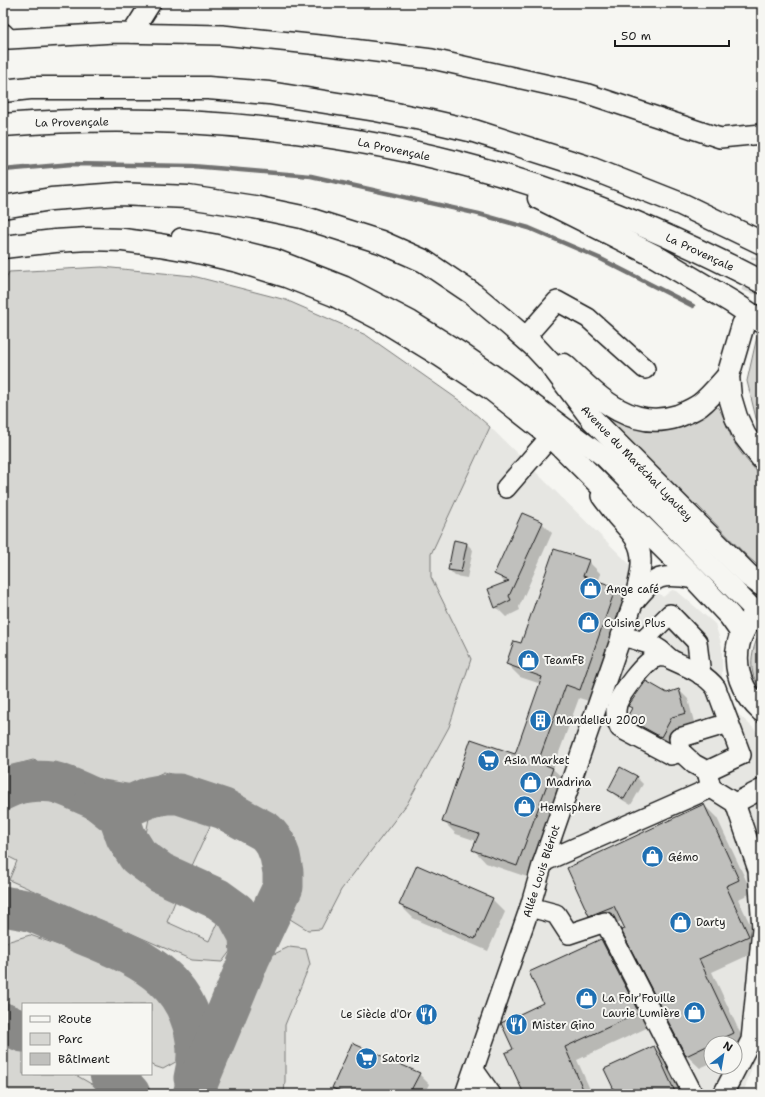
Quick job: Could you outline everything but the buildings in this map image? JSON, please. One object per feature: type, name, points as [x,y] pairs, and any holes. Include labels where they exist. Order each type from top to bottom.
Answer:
[{"type":"main road","points":[[3,90],[37,88],[208,88],[269,93],[376,110],[474,131],[520,144],[590,168],[681,204],[762,231]]},
{"type":"main road","name":"La Provençale","points":[[3,125],[146,120],[194,122],[308,132],[386,147],[489,172],[577,200],[625,218],[708,255],[762,282]]},
{"type":"main road","points":[[424,261],[451,272],[476,288],[529,333],[598,396],[614,408],[631,416],[648,420],[665,420],[686,413],[699,406],[713,394],[728,376],[753,323],[732,302],[653,255],[565,212],[489,172]]},
{"type":"main road","name":"Avenue du Maréchal Lyautey","points":[[3,207],[51,199],[118,194],[188,197],[254,207],[302,217],[381,242],[424,261],[474,294],[533,345],[549,362],[592,419],[748,575],[762,585]]},
{"type":"main road","points":[[681,204],[762,243]]},
{"type":"main road","points":[[3,248],[55,240],[88,239],[123,240],[194,251],[238,261],[286,276],[334,295],[386,322],[490,388],[551,436],[730,616],[742,633]]},
{"type":"main road","points":[[728,376],[730,397],[736,418],[745,436],[762,458]]},
{"type":"main road","points":[[760,613],[742,633],[737,651],[738,672],[743,687],[752,701],[762,711]]},
{"type":"street","points":[[132,33],[151,3]]},
{"type":"street","points":[[3,33],[9,39],[115,33],[222,35],[329,46],[432,59],[585,93],[720,138],[762,134]]},
{"type":"street","points":[[3,217],[49,207],[111,203],[188,205],[267,217],[327,232],[370,245],[400,257],[433,275],[471,302],[527,352],[546,372],[571,406],[605,458]]},
{"type":"street","points":[[3,239],[74,231],[148,232],[215,244],[275,259],[344,286],[411,321],[459,350],[605,458],[760,613]]},
{"type":"street","points":[[400,257],[424,261]]},
{"type":"street","points":[[529,333],[557,301],[588,318],[645,369]]},
{"type":"street","points":[[506,488],[551,436]]},
{"type":"street","points":[[568,454],[616,516],[636,539],[640,548],[642,561],[633,603]]},
{"type":"street","points":[[633,603],[647,586],[658,578],[674,576],[695,580]]},
{"type":"street","name":"Allée Louis Blériot","points":[[465,1094],[530,907],[543,862],[633,603]]},
{"type":"street","points":[[642,642],[670,614],[697,642],[700,675]]},
{"type":"street","points":[[543,862],[709,780],[741,755],[716,688],[712,683],[667,657],[659,650],[642,642],[621,636]]},
{"type":"street","points":[[667,657],[655,657],[645,664],[621,696],[617,705],[616,722],[620,728],[671,754],[681,752]]},
{"type":"street","points":[[723,1094],[751,1040],[762,929],[758,870],[735,803],[681,752],[679,738],[729,723]]},
{"type":"street","points":[[735,803],[762,788]]},
{"type":"street","points":[[530,907],[556,914],[569,934],[605,922],[693,1094]]},
{"type":"street","points":[[474,1070],[491,1094]]},
{"type":"shaded area","points":[[102,267],[193,276],[286,300],[366,335],[463,403],[490,427],[663,597],[672,590],[677,591],[715,624],[722,646],[722,683],[736,712],[762,736],[762,772],[760,775],[762,779],[762,1037],[743,1094],[3,1094],[3,274]]},
{"type":"green space","points":[[102,267],[193,276],[286,300],[366,335],[463,403],[490,427],[431,554],[431,577],[471,659],[449,727],[407,804],[341,890],[321,929],[308,930],[290,919],[302,875],[295,838],[270,812],[218,787],[164,772],[134,786],[111,784],[33,760],[3,768],[3,286],[9,272]]},
{"type":"green space","points":[[758,332],[762,335],[762,429],[756,418],[747,381]]},
{"type":"green space","points":[[716,406],[719,409],[737,447],[762,477],[762,569],[748,557],[697,505],[691,511],[610,423],[617,419]]},
{"type":"green space","points":[[761,630],[762,690],[757,683],[752,668],[753,653]]},
{"type":"green space","points":[[52,799],[101,821],[120,860],[138,880],[176,899],[167,922],[209,941],[218,921],[227,929],[234,946],[222,962],[192,960],[9,880],[17,861],[3,854],[3,816],[12,807],[18,804]]},
{"type":"green space","points":[[171,812],[192,815],[211,824],[191,868],[164,856],[150,841],[146,834],[149,818]]},
{"type":"green space","points":[[30,935],[95,958],[141,981],[170,1010],[179,1036],[181,1059],[163,1069],[152,1065],[152,1003],[22,1003],[22,1010],[9,1004],[3,998],[3,943]]},
{"type":"green space","points":[[289,947],[306,949],[310,964],[285,1025],[284,1094],[211,1094],[272,955]]},
{"type":"green space","points":[[3,1043],[22,1051],[22,1075],[76,1075],[100,1089],[104,1094],[3,1094]]},
{"type":"waterway","points":[[3,170],[72,164],[192,166],[311,176],[479,214],[529,228],[599,258],[693,306]]},
{"type":"taxiway","points":[[3,790],[8,787],[27,782],[52,782],[96,799]]},
{"type":"taxiway","points":[[193,1094],[250,957],[283,887],[283,872],[280,856],[275,843],[266,832],[224,809],[179,794],[166,794],[150,797],[131,805],[96,799],[119,817],[126,837],[138,856],[161,873],[218,899],[236,912],[249,936],[250,957]]},
{"type":"taxiway","points":[[3,906],[33,912],[115,948],[146,964],[164,978],[173,988],[188,1011],[196,1037],[197,1051],[194,1078]]},
{"type":"taxiway","points":[[3,1023],[22,1032]]},
{"type":"taxiway","points":[[111,1075],[130,1094]]},
{"type":"tunnel","points":[[743,325],[762,259]]},
{"type":"place","name":"Ange café","points":[[590,589]]},
{"type":"place","name":"Cuisine Plus","points":[[589,623]]},
{"type":"place","name":"TeamFB","points":[[528,660]]},
{"type":"place","name":"Mandelieu 2000","points":[[540,720]]},
{"type":"place","name":"Asia Market","points":[[488,760]]},
{"type":"place","name":"Madrina","points":[[531,782]]},
{"type":"place","name":"Hemisphere","points":[[525,807]]},
{"type":"place","name":"Gémo","points":[[652,857]]},
{"type":"place","name":"Darty","points":[[680,922]]},
{"type":"place","name":"La Foir'Fouille","points":[[586,998]]},
{"type":"place","name":"Laurie Lumière","points":[[695,1013]]},
{"type":"place","name":"Le Siècle d'Or","points":[[427,1014]]},
{"type":"place","name":"Mister Gino","points":[[517,1025]]},
{"type":"place","name":"Satoriz","points":[[366,1058]]}]
